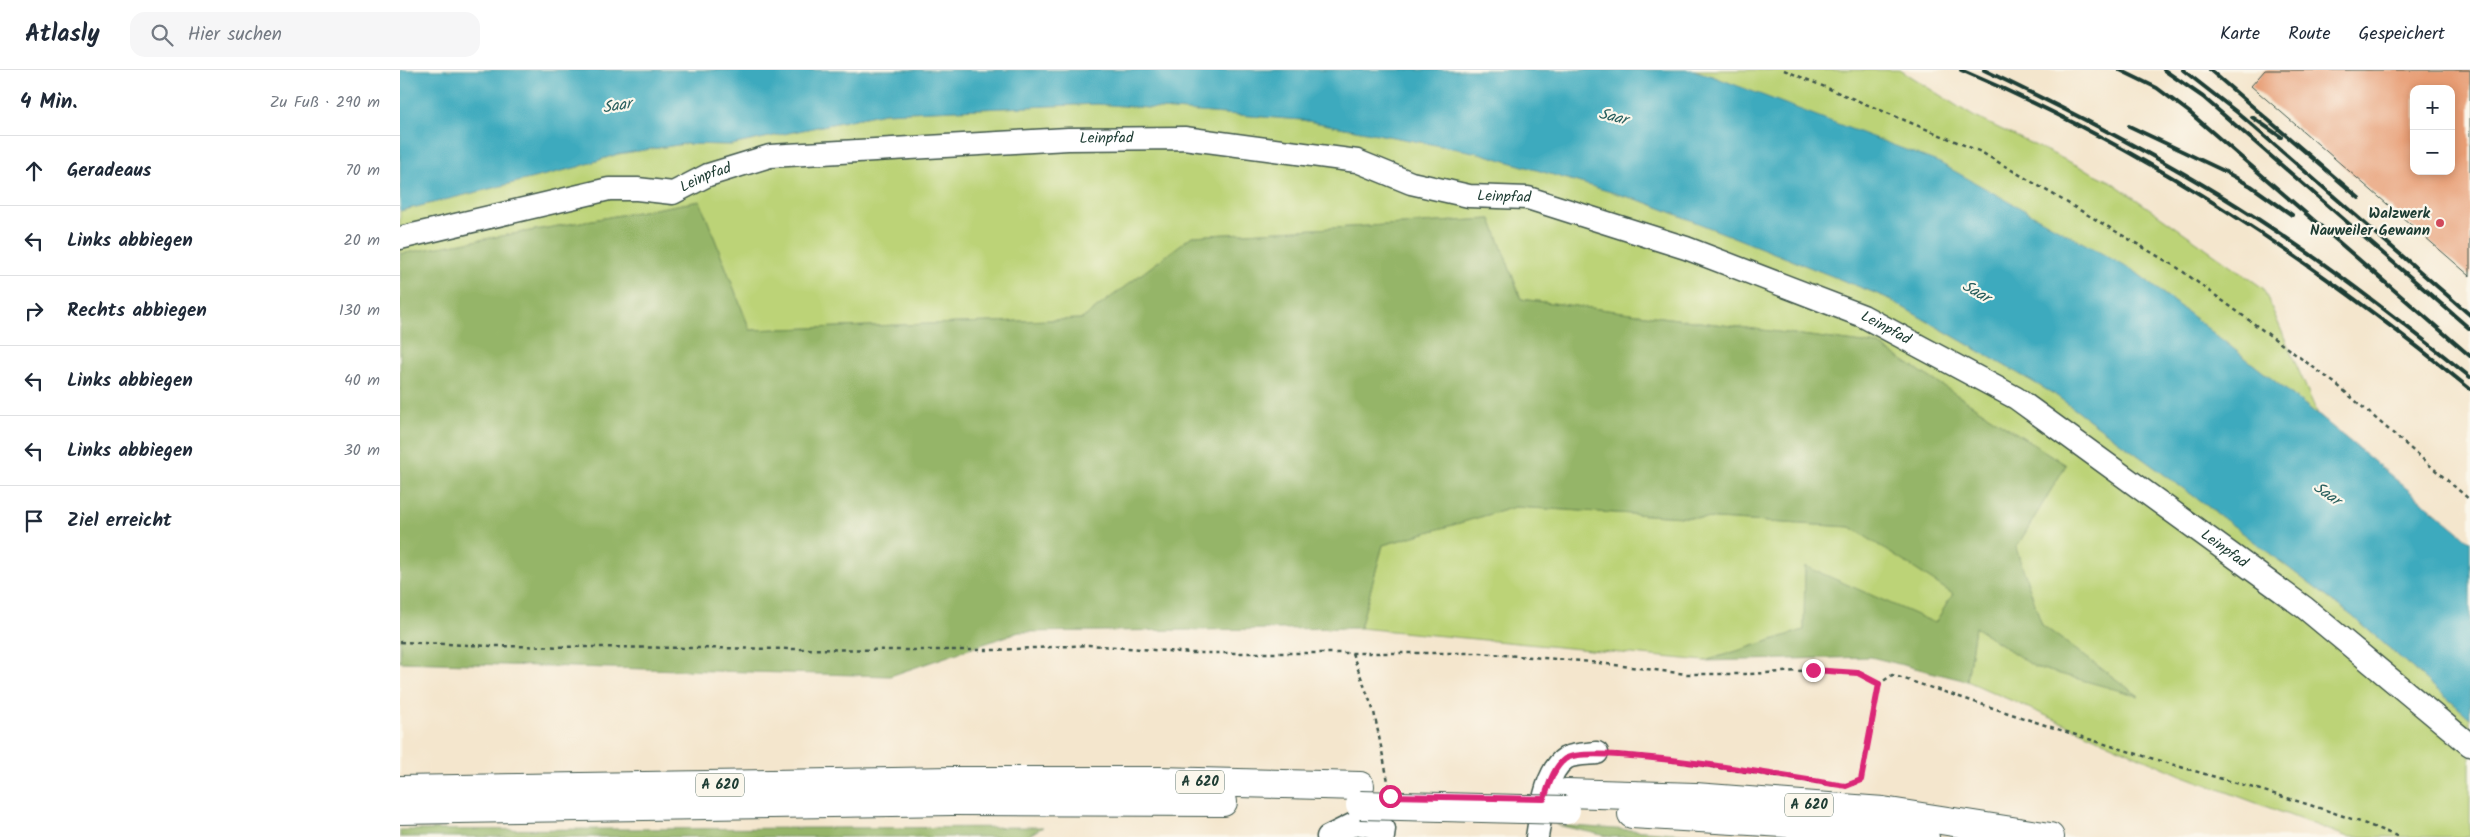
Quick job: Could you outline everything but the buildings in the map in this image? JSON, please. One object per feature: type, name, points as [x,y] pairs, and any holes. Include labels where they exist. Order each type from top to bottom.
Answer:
[{"type":"highway","name":"A 620","points":[[400,790],[953,781],[1159,781],[1360,795],[1559,801],[1696,797],[1883,811],[2050,837]]},
{"type":"highway","name":"A 620","points":[[400,810],[952,801],[1157,800],[1360,795]]},
{"type":"highway","name":"A 620","points":[[1559,801],[1925,837]]},
{"type":"street","name":"Leinpfad","points":[[400,238],[608,189],[638,189],[673,193],[708,175],[770,156],[1068,139],[1184,138],[1358,161],[1412,183],[1469,196],[1528,198],[1686,248],[1863,316],[2016,398],[2305,608],[2470,745]]},
{"type":"street","points":[[1538,834],[1559,801],[1556,770],[1566,758],[1597,753]]},
{"type":"street","points":[[1390,796],[1559,801]]},
{"type":"street","points":[[1328,837],[1356,823],[1384,833]]},
{"type":"path","points":[[1784,70],[1981,152],[2178,268],[2336,384],[2470,500]]},
{"type":"path","points":[[400,642],[491,646],[899,650],[997,650],[1089,645],[1192,654],[1479,653],[1582,661],[1686,674],[1749,674],[1813,670],[1858,673],[1879,684]]},
{"type":"path","points":[[1352,653],[1374,712],[1388,773]]},
{"type":"path","points":[[1846,786],[1861,780],[1879,684],[1892,675],[2154,759],[2286,797],[2363,822],[2399,837]]},
{"type":"path","points":[[1597,753],[1647,757],[1836,785]]},
{"type":"green space","points":[[1693,70],[1900,70],[1973,116],[2110,181],[2263,288],[2318,415],[2137,273],[1712,76]]},
{"type":"green space","points":[[1097,104],[1302,120],[1479,153],[1645,202],[1885,297],[2054,394],[2210,508],[2352,616],[2470,718],[2470,837],[2348,837],[2181,775],[1967,681],[1975,627],[2035,667],[2137,695],[2042,625],[2016,548],[2066,465],[1879,345],[1521,299],[1491,219],[1192,236],[1082,319],[750,330],[700,201],[400,254],[400,211],[578,167],[618,154],[684,144],[731,145],[884,113]]},
{"type":"green space","points":[[700,201],[750,330],[1082,319],[1192,236],[1491,219],[1521,299],[1879,345],[2066,465],[2016,548],[2042,625],[2139,696],[2035,667],[1975,627],[1967,681],[1871,657],[1705,661],[1804,630],[1805,566],[1935,623],[1953,594],[1851,527],[1515,507],[1383,545],[1360,628],[1019,632],[890,676],[400,662],[400,254]]},
{"type":"green space","points":[[1515,507],[1851,527],[1953,594],[1935,623],[1805,567],[1804,630],[1705,661],[1360,628],[1383,545]]},
{"type":"green space","points":[[1557,825],[1734,837],[1611,837]]},
{"type":"green space","points":[[1043,827],[1026,837],[400,837],[400,830]]},
{"type":"water","name":"Saar","points":[[400,70],[1693,70],[1940,163],[2137,273],[2318,415],[2470,541],[2470,718],[2352,616],[2210,508],[2054,394],[1885,297],[1645,202],[1479,153],[1302,120],[1097,104],[884,113],[731,145],[684,144],[618,154],[578,167],[400,211]]},
{"type":"railway","points":[[1961,70],[2030,101],[2097,135],[2227,211],[2351,296],[2470,389]]},
{"type":"railway","points":[[1984,70],[2064,109],[2143,151],[2258,219],[2362,292],[2470,377]]},
{"type":"railway","points":[[2120,70],[2157,88],[2189,112],[2470,356]]},
{"type":"railway","points":[[2164,70],[2203,97],[2470,329]]},
{"type":"railway","points":[[2183,70],[2238,113],[2470,315]]},
{"type":"railway","points":[[2210,70],[2359,198]]},
{"type":"railway","points":[[2252,117],[2281,137]]},
{"type":"railway","points":[[2129,126],[2222,170],[2251,186],[2292,215]]},
{"type":"place","name":"Walzwerk Nauweiler Gewann","points":[[2440,223]]},
{"type":"route","points":[[1390,796],[1544,799],[1556,770],[1566,758],[1597,753],[1647,757],[1846,786],[1861,780],[1879,684],[1858,673],[1813,670]]}]
